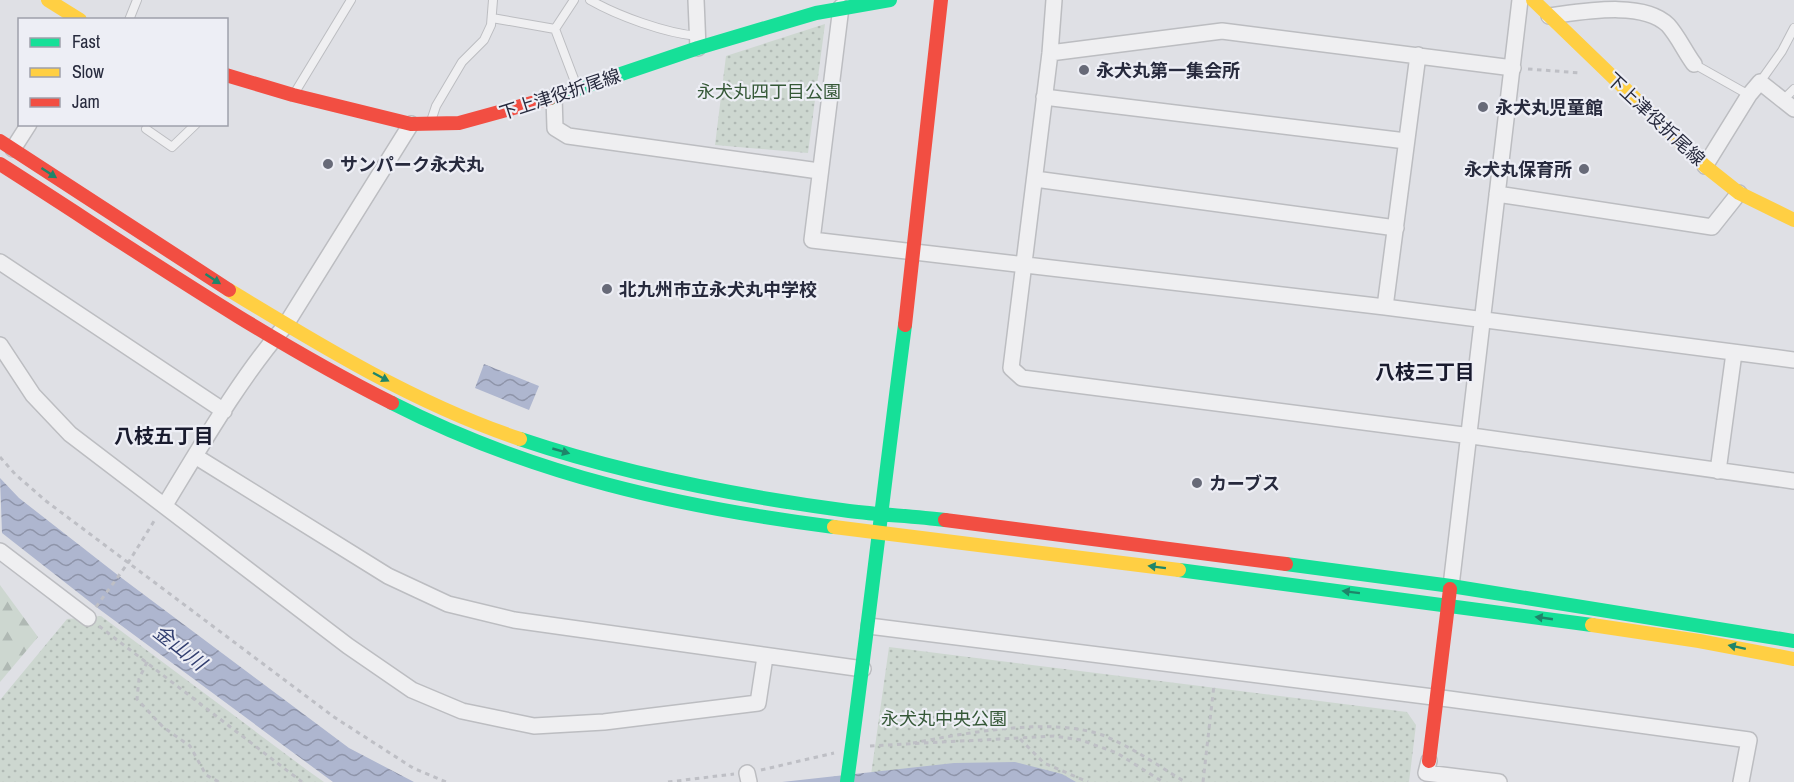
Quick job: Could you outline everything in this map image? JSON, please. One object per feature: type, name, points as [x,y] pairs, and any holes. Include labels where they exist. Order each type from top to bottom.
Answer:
[{"type":"street","points":[[48,0],[77,18]]},
{"type":"street","points":[[696,0],[698,42]]},
{"type":"street","name":"下上津役折尾線","points":[[228,76],[293,95],[411,124],[459,123],[554,97],[698,42],[818,6],[841,7],[890,0]]},
{"type":"street","points":[[847,782],[869,626],[914,253],[941,0]]},
{"type":"street","points":[[1054,0],[1050,52],[1011,368],[1022,378],[1794,481]]},
{"type":"street","points":[[1499,782],[1426,773],[1483,321],[1520,0]]},
{"type":"street","name":"下上津役折尾線","points":[[1533,0],[1705,166],[1739,193],[1794,220]]},
{"type":"street","points":[[841,7],[812,240],[1385,307],[1794,360]]},
{"type":"street","points":[[1549,16],[1616,9],[1641,10],[1666,23],[1694,64]]},
{"type":"street","points":[[1050,52],[1222,31],[1513,68]]},
{"type":"street","points":[[1385,307],[1418,55]]},
{"type":"street","points":[[1705,166],[1749,94],[1760,82],[1790,99]]},
{"type":"street","points":[[554,97],[555,128],[568,136],[819,171]]},
{"type":"street","points":[[1044,97],[1406,141]]},
{"type":"street","points":[[165,505],[224,411],[285,326],[411,124]]},
{"type":"street","points":[[27,126],[7,145],[285,326],[392,383],[470,419],[553,449],[636,473],[716,491],[855,511],[882,512],[1450,586],[1794,640]]},
{"type":"street","points":[[0,165],[274,339],[383,400],[462,437],[546,468],[632,492],[723,510],[879,532],[1448,604],[1723,644],[1794,659]]},
{"type":"street","points":[[1035,179],[1396,228]]},
{"type":"street","points":[[1497,194],[1712,227],[1739,193]]},
{"type":"street","points":[[0,262],[224,411]]},
{"type":"street","points":[[0,345],[33,395],[70,434],[348,646],[412,690],[462,711],[534,726],[604,722],[758,703],[765,657]]},
{"type":"street","points":[[1718,471],[1734,353]]},
{"type":"street","points":[[195,456],[388,576],[448,604],[514,620],[863,669]]},
{"type":"street","points":[[0,551],[88,618]]},
{"type":"street","points":[[869,626],[1749,740],[1740,782]]},
{"type":"lane","points":[[130,18],[137,0]]},
{"type":"lane","points":[[293,95],[351,0]]},
{"type":"lane","points":[[429,123],[436,106],[462,62],[484,40],[492,18],[494,0]]},
{"type":"lane","points":[[555,29],[574,0]]},
{"type":"lane","points":[[590,0],[607,9],[698,42]]},
{"type":"lane","points":[[492,18],[555,29]]},
{"type":"lane","points":[[1760,82],[1782,51],[1794,28]]},
{"type":"lane","points":[[555,29],[577,88]]},
{"type":"lane","points":[[1694,64],[1749,94]]},
{"type":"lane","points":[[146,129],[172,147],[194,126]]},
{"type":"path","points":[[1513,68],[1585,74]]},
{"type":"path","points":[[0,457],[15,474],[46,501],[334,717],[413,768],[446,782]]},
{"type":"path","points":[[165,505],[128,563],[88,618],[302,782]]},
{"type":"path","points":[[147,662],[139,679],[137,699],[163,727],[190,746],[206,775],[219,782]]},
{"type":"path","points":[[1203,782],[1214,680]]},
{"type":"path","points":[[898,746],[1005,729],[1063,727],[1103,736],[1139,753],[1185,782]]},
{"type":"path","points":[[868,746],[1054,736],[1081,740],[1116,753],[1163,782]]},
{"type":"path","points":[[1020,739],[1044,764],[1088,782]]},
{"type":"path","points":[[668,782],[748,777],[836,753]]},
{"type":"green space","name":"永犬丸四丁目公園","points":[[825,24],[808,153],[715,145],[726,56]]},
{"type":"green space","points":[[0,585],[38,637],[0,682]]},
{"type":"green space","points":[[101,616],[324,782],[0,782],[0,700],[67,619]]},
{"type":"green space","name":"永犬丸中央公園","points":[[889,647],[1407,712],[1416,725],[1409,782],[870,782]]},
{"type":"water","points":[[484,364],[539,386],[529,410],[475,388]]},
{"type":"water","name":"金山川","points":[[0,478],[19,498],[119,576],[349,748],[414,782],[333,782],[99,609],[2,533]]},
{"type":"water","points":[[1015,762],[1062,774],[1076,782],[782,782],[954,763]]},
{"type":"traffic: fast","points":[[550,98],[698,48],[816,13],[890,0]]},
{"type":"traffic: fast","points":[[847,782],[905,325]]},
{"type":"traffic: fast","points":[[392,403],[499,450],[607,485],[719,509],[834,527]]},
{"type":"traffic: fast","points":[[520,439],[642,474],[724,491],[849,511],[945,520]]},
{"type":"traffic: fast","points":[[1286,564],[1451,586],[1794,641]]},
{"type":"traffic: fast","points":[[1179,570],[1592,625]]},
{"type":"traffic: slow","points":[[48,0],[77,18]]},
{"type":"traffic: slow","points":[[1533,0],[1705,166],[1739,193],[1794,220]]},
{"type":"traffic: slow","points":[[229,290],[334,353],[406,391],[481,425],[520,439]]},
{"type":"traffic: slow","points":[[834,527],[1179,570]]},
{"type":"traffic: slow","points":[[1592,625],[1699,641],[1794,659]]},
{"type":"traffic: jam","points":[[905,325],[941,0]]},
{"type":"traffic: jam","points":[[228,76],[293,95],[411,124],[459,123],[550,98]]},
{"type":"traffic: jam","points":[[0,141],[229,290]]},
{"type":"traffic: jam","points":[[0,164],[242,319],[392,403]]},
{"type":"traffic: jam","points":[[945,520],[1286,564]]},
{"type":"traffic: jam","points":[[1429,761],[1450,589]]},
{"type":"place","name":"永犬丸第一集会所","points":[[1084,70]]},
{"type":"place","name":"永犬丸児童館","points":[[1483,107]]},
{"type":"place","name":"サンパーク永犬丸","points":[[328,164]]},
{"type":"place","name":"永犬丸保育所","points":[[1584,169]]},
{"type":"place","name":"北九州市立永犬丸中学校","points":[[607,289]]},
{"type":"place","name":"カーブス","points":[[1197,483]]},
{"type":"district","name":"八枝三丁目","points":[[1425,371]]},
{"type":"district","name":"八枝五丁目","points":[[164,435]]}]
